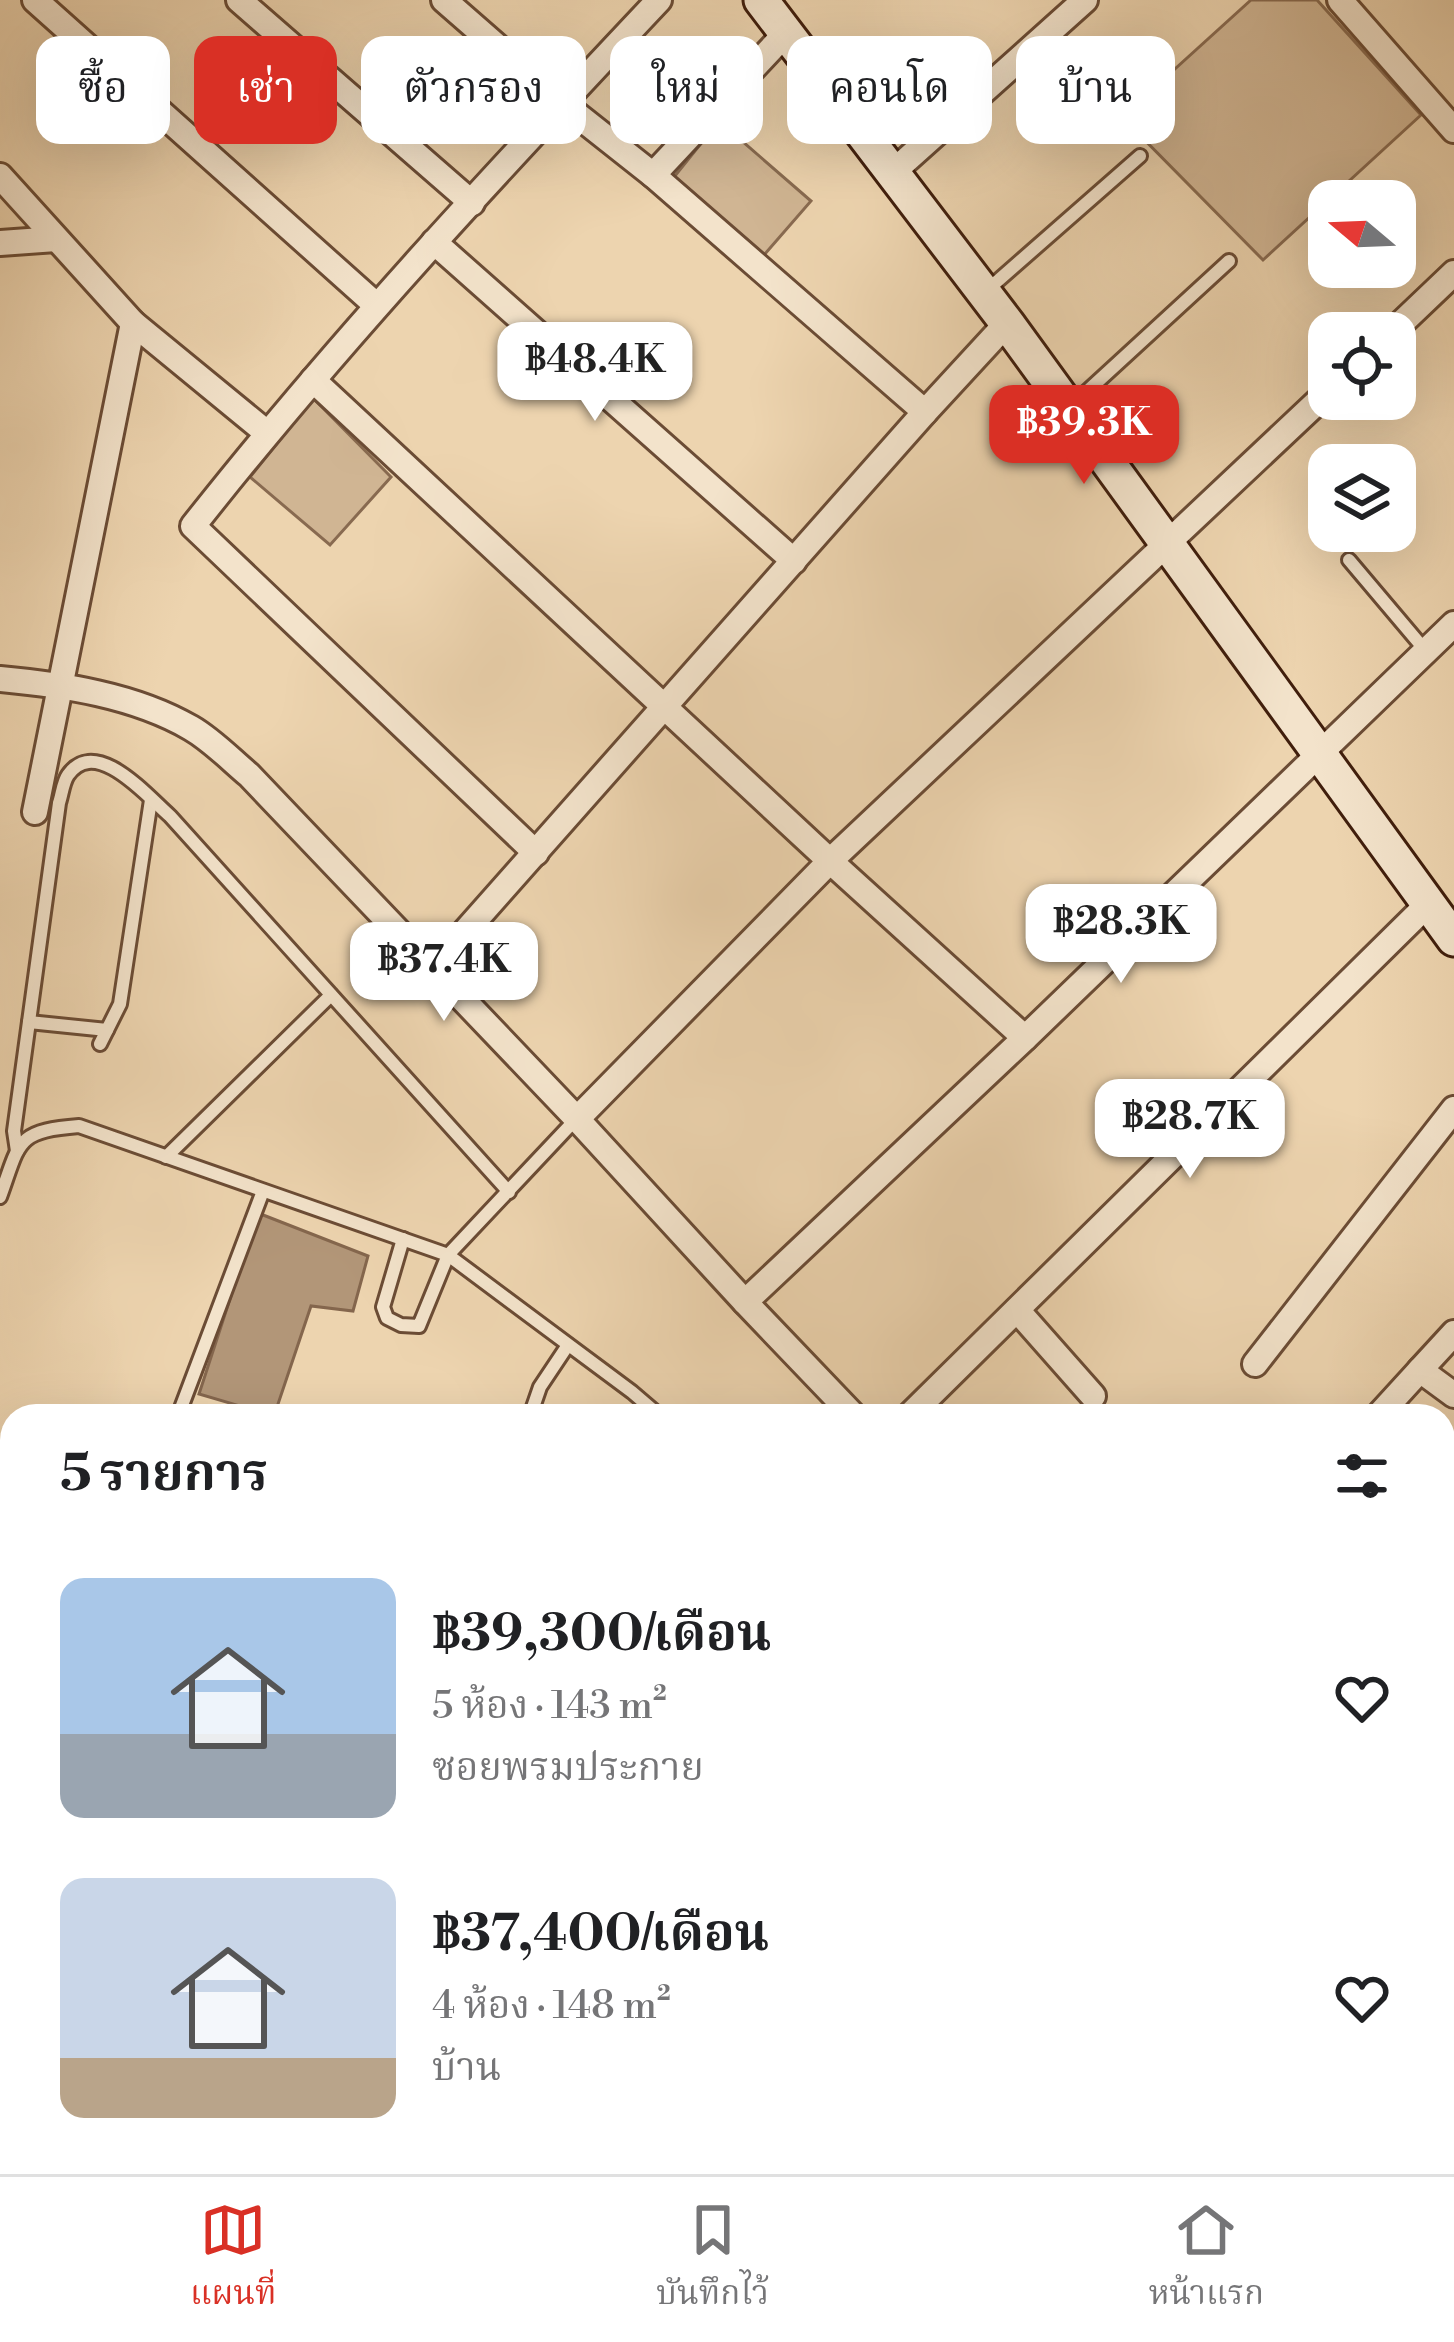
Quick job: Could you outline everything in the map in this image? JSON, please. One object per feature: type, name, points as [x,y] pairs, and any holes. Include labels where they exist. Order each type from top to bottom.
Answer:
[{"type":"street","points":[[35,0],[376,305]]},
{"type":"street","points":[[239,0],[472,202]]},
{"type":"street","points":[[444,0],[485,36]]},
{"type":"street","points":[[586,78],[659,0]]},
{"type":"street","points":[[761,0],[985,292],[1454,939]]},
{"type":"street","points":[[1340,0],[1454,130]]},
{"type":"street","points":[[892,172],[1077,2]]},
{"type":"street","points":[[653,176],[786,33]]},
{"type":"street","points":[[586,122],[925,412]]},
{"type":"street","points":[[525,144],[376,305],[193,526],[536,853]]},
{"type":"street","points":[[0,176],[133,323],[267,433]]},
{"type":"street","points":[[0,243],[56,239]]},
{"type":"street","points":[[434,242],[794,561]]},
{"type":"street","points":[[1413,312],[1454,273]]},
{"type":"street","points":[[432,969],[1007,322]]},
{"type":"street","points":[[35,812],[133,323]]},
{"type":"street","points":[[313,380],[1025,1038]]},
{"type":"street","points":[[577,1119],[830,861],[1308,412]]},
{"type":"street","points":[[745,1302],[1454,624]]},
{"type":"street","points":[[0,680],[58,685],[140,706],[193,728],[249,775],[843,1404]]},
{"type":"street","points":[[921,1404],[1429,903]]},
{"type":"street","points":[[1256,1364],[1454,1109]]},
{"type":"street","points":[[1017,1310],[1093,1396]]},
{"type":"street","points":[[1389,1404],[1452,1339]]},
{"type":"street","points":[[1420,1370],[1454,1395]]},
{"type":"lane","points":[[985,292],[1140,156]]},
{"type":"lane","points":[[1069,408],[1229,261]]},
{"type":"lane","points":[[1348,560],[1426,651]]},
{"type":"lane","points":[[17,1151],[14,1131],[59,802],[66,777],[89,762],[112,766],[170,816],[509,1192]]},
{"type":"lane","points":[[29,1022],[103,1037],[120,1004],[151,800]]},
{"type":"lane","points":[[166,1157],[331,995]]},
{"type":"lane","points":[[403,1239],[383,1307],[387,1318],[419,1326],[448,1255],[577,1119]]},
{"type":"lane","points":[[0,1197],[28,1135],[79,1126],[448,1255],[644,1404]]},
{"type":"lane","points":[[183,1404],[263,1191]]},
{"type":"lane","points":[[534,1404],[568,1345]]},
{"type":"shaded area","points":[[1251,0],[1317,0],[1421,115],[1350,180],[1308,180],[1308,219],[1263,260],[1149,144],[1175,144],[1175,69]]},
{"type":"shaded area","points":[[701,144],[745,144],[811,201],[764,255],[674,177]]},
{"type":"shaded area","points":[[313,398],[391,477],[330,545],[250,477]]},
{"type":"shaded area","points":[[258,1213],[368,1256],[353,1311],[311,1306],[278,1404],[233,1404],[199,1394]]}]
